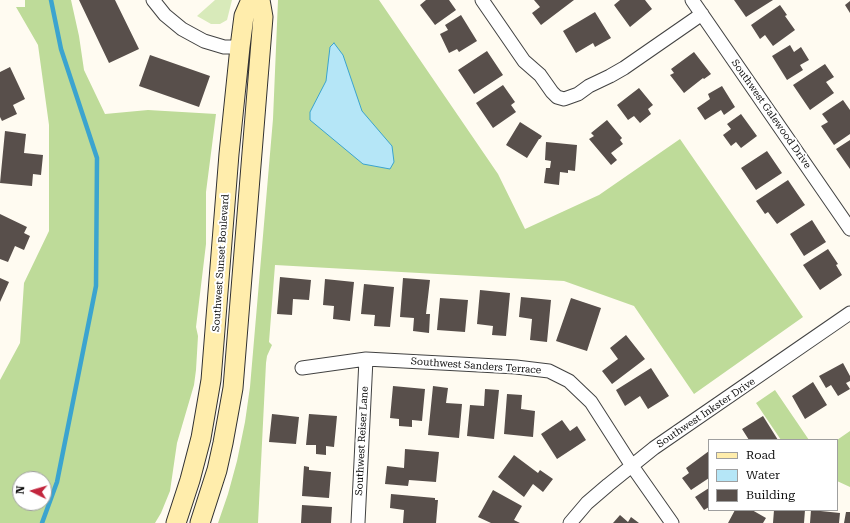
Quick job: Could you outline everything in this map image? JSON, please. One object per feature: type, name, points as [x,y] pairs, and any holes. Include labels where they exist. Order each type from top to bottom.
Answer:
[{"type":"main road","name":"Southwest Sunset Boulevard","points":[[176,523],[190,480],[201,438],[210,380],[229,154],[240,47],[244,16],[250,0]]},
{"type":"main road","points":[[200,523],[217,470],[225,437],[233,388],[263,17],[260,0]]},
{"type":"street","points":[[153,0],[165,15],[182,29],[199,38],[224,47],[240,47]]},
{"type":"street","points":[[482,0],[524,61],[540,75],[557,97],[564,99],[578,94],[589,86],[624,68],[702,14]]},
{"type":"street","name":"Southwest Galewood Drive","points":[[692,0],[850,229]]},
{"type":"street","name":"Southwest Inkster Drive","points":[[570,523],[588,503],[654,448],[850,313]]},
{"type":"street","name":"Southwest Sanders Terrace","points":[[302,368],[366,359],[516,367],[549,371],[569,381],[591,402],[632,466],[672,523]]},
{"type":"street","name":"Southwest Reiser Lane","points":[[358,523],[366,359]]},
{"type":"green space","points":[[25,0],[71,0],[79,36],[84,70],[105,114],[148,110],[216,114],[206,192],[206,244],[196,327],[198,336],[194,385],[177,443],[170,491],[155,523],[0,523],[0,380],[20,343],[24,283],[49,231],[49,125],[38,45],[16,7],[25,7]]},
{"type":"green space","points":[[215,0],[232,0],[227,20],[220,24],[211,24],[197,16]]},
{"type":"green space","points":[[278,0],[379,0],[498,174],[525,229],[599,195],[680,139],[803,317],[694,394],[634,306],[564,281],[275,265],[269,342],[272,345],[267,356],[266,363],[258,523],[218,523],[237,461],[250,387],[273,119]]},
{"type":"green space","points":[[775,390],[808,439],[780,439],[756,403]]},
{"type":"green space","points":[[850,431],[850,487],[838,481],[838,439]]},
{"type":"water","points":[[334,43],[343,55],[362,111],[392,146],[394,162],[390,169],[363,164],[310,120],[310,112],[326,81],[330,47]]},
{"type":"building","points":[[79,0],[115,0],[139,49],[109,63]]},
{"type":"building","points":[[426,0],[449,0],[456,10],[435,25],[420,5]]},
{"type":"building","points":[[534,0],[574,0],[541,25],[532,13],[540,7]]},
{"type":"building","points":[[620,0],[645,0],[652,9],[630,27],[614,5]]},
{"type":"building","points":[[734,0],[773,0],[746,17]]},
{"type":"building","points":[[850,1],[850,13],[845,5]]},
{"type":"building","points":[[780,5],[787,15],[785,16],[795,30],[773,46],[765,35],[760,39],[751,25]]},
{"type":"building","points":[[595,12],[611,38],[595,47],[593,43],[576,53],[563,31]]},
{"type":"building","points":[[461,15],[477,41],[459,52],[457,49],[449,53],[440,34],[448,30],[445,25]]},
{"type":"building","points":[[790,45],[794,52],[801,47],[809,60],[800,65],[803,70],[787,80],[772,56]]},
{"type":"building","points":[[487,51],[503,75],[474,94],[458,70]]},
{"type":"building","points":[[694,52],[711,74],[704,79],[703,78],[684,93],[670,75],[674,73],[671,69]]},
{"type":"building","points":[[150,55],[210,76],[199,107],[139,86]]},
{"type":"building","points":[[825,64],[834,77],[826,82],[834,93],[810,110],[793,85]]},
{"type":"building","points":[[10,67],[25,99],[13,105],[17,114],[2,121],[0,117],[0,72]]},
{"type":"building","points":[[503,85],[515,102],[511,105],[516,112],[493,128],[476,103]]},
{"type":"building","points":[[722,86],[735,107],[724,115],[721,110],[705,120],[697,108],[710,99],[708,94]]},
{"type":"building","points":[[639,88],[653,105],[648,109],[651,114],[640,123],[634,116],[628,120],[617,105]]},
{"type":"building","points":[[843,100],[850,110],[850,134],[834,145],[821,126],[828,122],[822,114]]},
{"type":"building","points":[[741,114],[757,136],[741,148],[736,142],[731,146],[723,135],[731,129],[727,124]]},
{"type":"building","points":[[607,120],[622,138],[620,140],[623,144],[611,153],[617,160],[611,165],[589,139],[594,136],[591,133]]},
{"type":"building","points":[[520,122],[542,136],[527,158],[506,145]]},
{"type":"building","points":[[5,131],[26,134],[24,153],[43,155],[41,175],[33,174],[32,186],[0,183]]},
{"type":"building","points":[[850,140],[850,169],[836,149]]},
{"type":"building","points":[[546,142],[577,145],[575,171],[568,170],[568,173],[560,172],[559,185],[544,183],[546,168],[550,168],[551,161],[545,160]]},
{"type":"building","points":[[767,151],[782,173],[756,190],[741,168]]},
{"type":"building","points":[[788,180],[805,205],[777,224],[768,212],[765,214],[756,201]]},
{"type":"building","points":[[0,214],[27,227],[24,233],[30,236],[24,250],[15,246],[8,262],[0,259]]},
{"type":"building","points":[[812,220],[826,242],[804,256],[790,234]]},
{"type":"building","points":[[828,249],[838,264],[836,265],[842,275],[820,290],[803,265]]},
{"type":"building","points":[[280,277],[311,280],[309,300],[293,299],[292,315],[277,314]]},
{"type":"building","points":[[0,278],[9,282],[0,302]]},
{"type":"building","points":[[403,278],[430,280],[426,314],[430,314],[429,333],[413,331],[414,318],[400,317]]},
{"type":"building","points":[[325,279],[354,282],[350,321],[333,319],[334,306],[323,305]]},
{"type":"building","points":[[364,284],[394,287],[390,327],[374,326],[375,315],[361,314]]},
{"type":"building","points":[[480,290],[510,293],[506,336],[492,335],[493,326],[477,324]]},
{"type":"building","points":[[521,297],[551,300],[547,342],[530,340],[532,319],[519,317]]},
{"type":"building","points":[[440,298],[468,300],[465,332],[437,330]]},
{"type":"building","points":[[571,298],[601,308],[587,351],[556,341]]},
{"type":"building","points":[[626,335],[645,359],[612,384],[602,371],[618,359],[610,348]]},
{"type":"building","points":[[843,363],[850,376],[850,381],[846,383],[850,389],[838,396],[831,385],[826,388],[819,376]]},
{"type":"building","points":[[651,368],[669,396],[648,409],[640,396],[625,406],[616,390]]},
{"type":"building","points":[[813,382],[827,405],[805,419],[792,396]]},
{"type":"building","points":[[393,386],[425,389],[422,421],[412,420],[412,427],[399,426],[399,419],[390,418]]},
{"type":"building","points":[[433,386],[448,388],[446,403],[462,404],[459,438],[428,435]]},
{"type":"building","points":[[485,389],[499,390],[494,439],[467,436],[470,405],[484,406]]},
{"type":"building","points":[[507,394],[522,395],[521,409],[535,411],[533,437],[504,434]]},
{"type":"building","points":[[272,414],[299,417],[296,444],[269,442]]},
{"type":"building","points":[[309,414],[337,416],[334,447],[326,446],[326,455],[316,454],[316,445],[306,445]]},
{"type":"building","points":[[763,416],[777,439],[748,439],[742,429]]},
{"type":"building","points":[[562,420],[570,431],[577,426],[586,440],[557,459],[541,434]]},
{"type":"building","points":[[405,449],[439,452],[436,482],[409,480],[408,486],[385,484],[387,466],[404,468]]},
{"type":"building","points":[[708,452],[708,479],[691,490],[682,478],[689,473],[686,468]]},
{"type":"building","points":[[514,455],[538,473],[540,470],[553,479],[543,492],[533,484],[524,497],[498,477]]},
{"type":"building","points":[[304,466],[309,467],[309,470],[331,472],[329,498],[302,496]]},
{"type":"building","points":[[708,489],[708,508],[704,510],[695,497]]},
{"type":"building","points":[[493,490],[522,506],[514,520],[520,523],[491,523],[478,517]]},
{"type":"building","points":[[391,494],[435,498],[435,500],[438,500],[436,523],[403,523],[404,510],[390,508]]},
{"type":"building","points":[[302,505],[332,507],[331,523],[301,523]]},
{"type":"building","points":[[734,511],[754,511],[766,518],[763,523],[728,523]]},
{"type":"building","points":[[774,511],[805,511],[804,523],[773,523]]},
{"type":"building","points":[[811,511],[840,513],[839,523],[810,523]]},
{"type":"building","points":[[846,512],[850,512],[850,523],[844,523]]},
{"type":"building","points":[[620,515],[628,522],[631,517],[639,523],[613,523]]},
{"type":"waterway","points":[[42,523],[57,482],[96,286],[97,158],[61,49],[51,0]]}]
